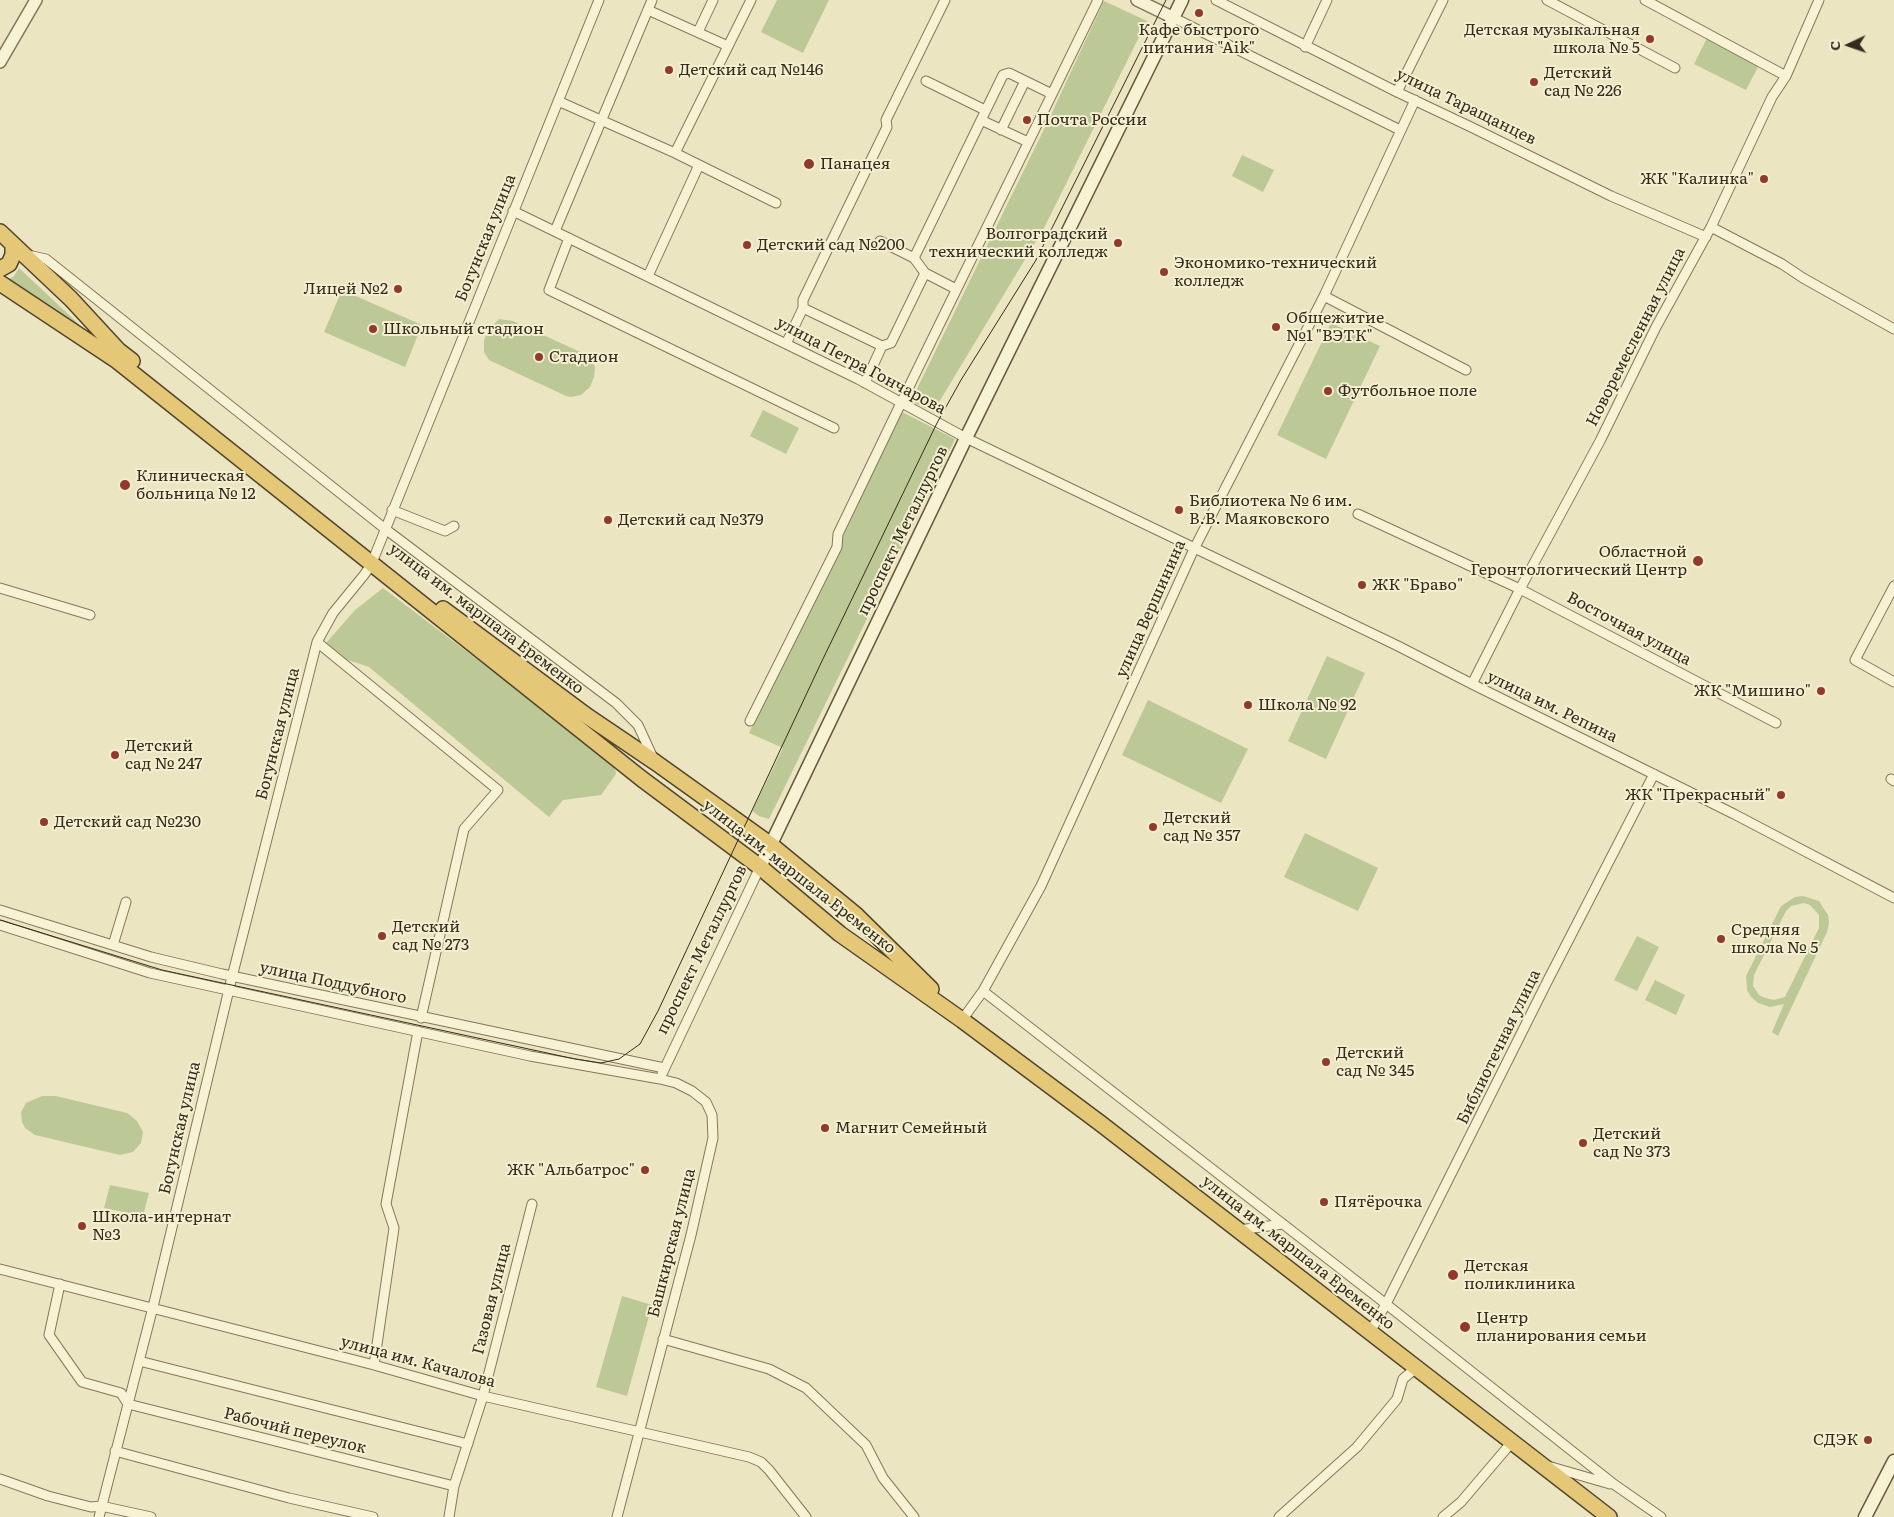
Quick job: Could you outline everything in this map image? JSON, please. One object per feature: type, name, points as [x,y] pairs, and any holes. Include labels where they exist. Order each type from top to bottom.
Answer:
[{"type":"highway","name":"улица им. маршала Еременко","points":[[0,232],[71,299],[119,351],[372,561],[642,779],[760,867],[840,934],[962,1020],[1100,1123],[1610,1517]]},
{"type":"highway","points":[[0,269],[9,264],[13,256],[13,244]]},
{"type":"highway","name":"улица им. маршала Еременко","points":[[0,283],[116,360],[372,561],[587,716],[771,845],[856,915],[962,1020]]},
{"type":"highway","points":[[642,779],[647,765],[655,762]]},
{"type":"highway","points":[[840,934],[848,931],[854,923],[856,915]]},
{"type":"main road","name":"проспект Металлургов","points":[[760,867],[966,438],[1182,0]]},
{"type":"main road","points":[[1867,1515],[1894,1461]]},
{"type":"street","points":[[0,62],[36,0]]},
{"type":"street","name":"Богунская улица","points":[[99,1517],[153,1307],[232,976],[317,642],[333,613],[364,575],[372,561],[599,0]]},
{"type":"street","points":[[555,231],[652,0]]},
{"type":"street","points":[[698,32],[713,0]]},
{"type":"street","points":[[675,153],[751,0]]},
{"type":"street","points":[[786,344],[804,308],[803,300],[887,127],[886,120],[945,0]]},
{"type":"street","points":[[750,721],[837,547],[838,534],[1098,0]]},
{"type":"street","points":[[1137,0],[1400,130]]},
{"type":"street","name":"улица Таращанцев","points":[[1216,0],[1397,92],[1611,196],[1706,236]]},
{"type":"street","points":[[1305,46],[1327,0]]},
{"type":"street","points":[[1397,92],[1443,0]]},
{"type":"street","points":[[1547,0],[1675,68]]},
{"type":"street","points":[[1646,0],[1786,76]]},
{"type":"street","name":"Новоремесленная улица","points":[[1472,684],[1520,589],[1600,441],[1656,328],[1711,227],[1772,97],[1786,76],[1819,0]]},
{"type":"street","points":[[648,10],[728,46]]},
{"type":"street","points":[[914,258],[1003,75],[1008,73],[1052,94]]},
{"type":"street","points":[[1001,130],[1025,81]]},
{"type":"street","points":[[926,82],[985,110]]},
{"type":"street","name":"улица Вершинина","points":[[962,1020],[982,991],[1041,886],[1194,549],[1324,296],[1415,100]]},
{"type":"street","points":[[558,101],[699,164],[776,203]]},
{"type":"street","points":[[981,120],[1028,142]]},
{"type":"street","points":[[648,276],[699,164]]},
{"type":"street","name":"улица Петра Гончарова","points":[[513,211],[865,383],[966,438],[1194,549]]},
{"type":"street","points":[[1711,227],[1782,264],[1803,278],[1894,329]]},
{"type":"street","points":[[569,238],[549,290],[834,428]]},
{"type":"street","points":[[880,240],[914,258],[924,273],[956,289]]},
{"type":"street","points":[[24,254],[46,260],[384,528],[616,703],[638,725],[655,762]]},
{"type":"street","points":[[865,383],[882,346],[890,343],[924,273]]},
{"type":"street","points":[[1324,296],[1466,370]]},
{"type":"street","points":[[804,308],[882,346]]},
{"type":"street","points":[[392,510],[445,531],[454,526]]},
{"type":"street","name":"Восточная улица","points":[[1358,514],[1520,589],[1776,723]]},
{"type":"street","name":"улица им. Репина","points":[[1194,549],[1398,646],[1654,774],[1894,898]]},
{"type":"street","points":[[1894,586],[1854,660],[1894,682]]},
{"type":"street","points":[[0,588],[90,615]]},
{"type":"street","points":[[317,642],[498,790],[464,829],[421,1018]]},
{"type":"street","name":"Библиотечная улица","points":[[1370,1332],[1386,1304],[1548,980],[1654,774]]},
{"type":"street","name":"проспект Металлургов","points":[[660,1079],[760,867]]},
{"type":"street","points":[[113,945],[126,902]]},
{"type":"street","name":"улица Поддубного","points":[[0,910],[151,957],[421,1018],[664,1068]]},
{"type":"street","name":"улица Поддубного","points":[[0,925],[150,973],[530,1056],[582,1065]]},
{"type":"street","points":[[982,991],[1386,1304],[1615,1485],[1661,1517]]},
{"type":"street","points":[[374,1365],[394,1228],[386,1204],[418,1031]]},
{"type":"street","name":"Башкирская улица","points":[[582,1065],[660,1079],[692,1091],[706,1102],[712,1115],[713,1126],[713,1138],[691,1235],[617,1517]]},
{"type":"street","name":"Газовая улица","points":[[449,1517],[454,1486],[483,1396],[532,1204]]},
{"type":"street","points":[[1238,1230],[1283,1224]]},
{"type":"street","name":"улица им. Качалова","points":[[0,1268],[374,1365],[483,1396],[749,1457],[761,1462],[770,1470],[806,1517]]},
{"type":"street","points":[[60,1284],[49,1335],[82,1382],[121,1394],[128,1404]]},
{"type":"street","points":[[664,1339],[770,1368],[806,1388],[866,1445],[883,1478],[914,1517]]},
{"type":"street","points":[[139,1361],[468,1444]]},
{"type":"street","points":[[1279,1517],[1357,1448],[1397,1399],[1403,1379],[1417,1367]]},
{"type":"street","name":"Рабочий переулок","points":[[128,1404],[454,1486]]},
{"type":"street","points":[[1444,1517],[1461,1502],[1512,1442]]},
{"type":"street","points":[[115,1451],[289,1498],[373,1517]]},
{"type":"street","points":[[1540,1463],[1615,1485]]},
{"type":"street","points":[[0,1479],[48,1496],[151,1517]]},
{"type":"green space","points":[[777,0],[829,0],[803,53],[761,32]]},
{"type":"green space","points":[[1104,1],[1147,21],[1044,228],[933,412],[911,401],[1048,121]]},
{"type":"green space","points":[[1707,38],[1759,65],[1746,90],[1694,64]]},
{"type":"green space","points":[[1242,155],[1274,170],[1263,192],[1232,176]]},
{"type":"green space","points":[[19,268],[83,328],[79,330],[8,280],[14,276]]},
{"type":"green space","name":"Школьный стадион","points":[[342,290],[422,325],[405,367],[324,332]]},
{"type":"green space","name":"Стадион","points":[[499,319],[513,321],[589,356],[595,367],[590,387],[581,395],[566,396],[489,360],[484,352],[484,340],[489,329]]},
{"type":"green space","name":"Футбольное поле","points":[[1331,323],[1380,346],[1326,459],[1277,435]]},
{"type":"green space","points":[[763,410],[799,428],[786,454],[750,436]]},
{"type":"green space","points":[[902,412],[955,439],[769,819],[759,816],[752,811],[783,748],[749,733]]},
{"type":"green space","points":[[383,588],[614,763],[616,774],[601,795],[563,800],[549,817],[369,667],[327,653],[327,642],[355,610]]},
{"type":"green space","points":[[1327,656],[1365,673],[1326,759],[1288,741]]},
{"type":"green space","points":[[1148,700],[1248,749],[1221,803],[1122,755]]},
{"type":"green space","points":[[1305,833],[1378,868],[1358,911],[1284,877]]},
{"type":"green space","points":[[1803,896],[1819,901],[1828,915],[1829,923],[1827,932],[1778,1036],[1772,1032],[1784,1004],[1770,1007],[1758,1003],[1747,990],[1746,976],[1781,906],[1795,897]],"holes":[[[1804,903],[1810,905],[1819,915],[1819,928],[1785,997],[1774,1000],[1759,995],[1753,986],[1754,975],[1786,911],[1791,906]]]},
{"type":"green space","points":[[1637,936],[1659,947],[1637,991],[1614,980]]},
{"type":"green space","points":[[1655,980],[1685,995],[1676,1015],[1645,1000]]},
{"type":"green space","points":[[42,1096],[56,1096],[127,1113],[137,1121],[143,1132],[141,1143],[133,1152],[120,1155],[35,1135],[25,1128],[21,1112],[26,1103]]},
{"type":"green space","points":[[110,1185],[149,1193],[143,1216],[104,1208]]},
{"type":"green space","points":[[622,1296],[652,1305],[627,1396],[596,1387]]},
{"type":"tram line","points":[[0,920],[162,970],[575,1059],[601,1063],[619,1059],[640,1044],[658,1011],[821,663],[937,423],[961,380],[1036,260],[1166,0]]},
{"type":"place","name":"Кафе быстрого питания \"Aik\"","points":[[1199,13]]},
{"type":"place","name":"Детская музыкальная школа № 5","points":[[1650,39]]},
{"type":"place","name":"Детский сад №146","points":[[669,70]]},
{"type":"place","name":"Детский сад № 226","points":[[1534,82]]},
{"type":"place","name":"Почта России","points":[[1027,120]]},
{"type":"place","name":"Панацея","points":[[809,164]]},
{"type":"place","name":"ЖК \"Калинка\"","points":[[1764,179]]},
{"type":"place","name":"Волгоградский технический колледж","points":[[1118,243]]},
{"type":"place","name":"Детский сад №200","points":[[747,245]]},
{"type":"place","name":"Экономико-технический колледж","points":[[1164,272]]},
{"type":"place","name":"Лицей №2","points":[[398,289]]},
{"type":"place","name":"Общежитие №1 \"ВЭТК\"","points":[[1276,327]]},
{"type":"place","name":"Школьный стадион","points":[[373,329]]},
{"type":"place","name":"Стадион","points":[[539,357]]},
{"type":"place","name":"Футбольное поле","points":[[1328,391]]},
{"type":"place","name":"Клиническая больница № 12","points":[[125,485]]},
{"type":"place","name":"Библиотека № 6 им. В.В. Маяковского","points":[[1179,510]]},
{"type":"place","name":"Детский сад №379","points":[[608,520]]},
{"type":"place","name":"Областной Геронтологический Центр","points":[[1698,561]]},
{"type":"place","name":"ЖК \"Браво\"","points":[[1362,585]]},
{"type":"place","name":"ЖК \"Мишино\"","points":[[1821,691]]},
{"type":"place","name":"Школа № 92","points":[[1248,705]]},
{"type":"place","name":"Детский сад № 247","points":[[115,755]]},
{"type":"place","name":"ЖК \"Прекрасный\"","points":[[1781,795]]},
{"type":"place","name":"Детский сад №230","points":[[44,822]]},
{"type":"place","name":"Детский сад № 357","points":[[1153,827]]},
{"type":"place","name":"Детский сад № 273","points":[[382,936]]},
{"type":"place","name":"Средняя школа № 5","points":[[1721,939]]},
{"type":"place","name":"Детский сад № 345","points":[[1326,1062]]},
{"type":"place","name":"Магнит Семейный","points":[[825,1128]]},
{"type":"place","name":"Детский сад № 373","points":[[1583,1143]]},
{"type":"place","name":"ЖК \"Альбатрос\"","points":[[645,1170]]},
{"type":"place","name":"Пятёрочка","points":[[1324,1202]]},
{"type":"place","name":"Школа-интернат №3","points":[[82,1226]]},
{"type":"place","name":"Детская поликлиника","points":[[1453,1275]]},
{"type":"place","name":"Центр планирования семьи","points":[[1465,1327]]},
{"type":"place","name":"СДЭК","points":[[1868,1440]]}]
